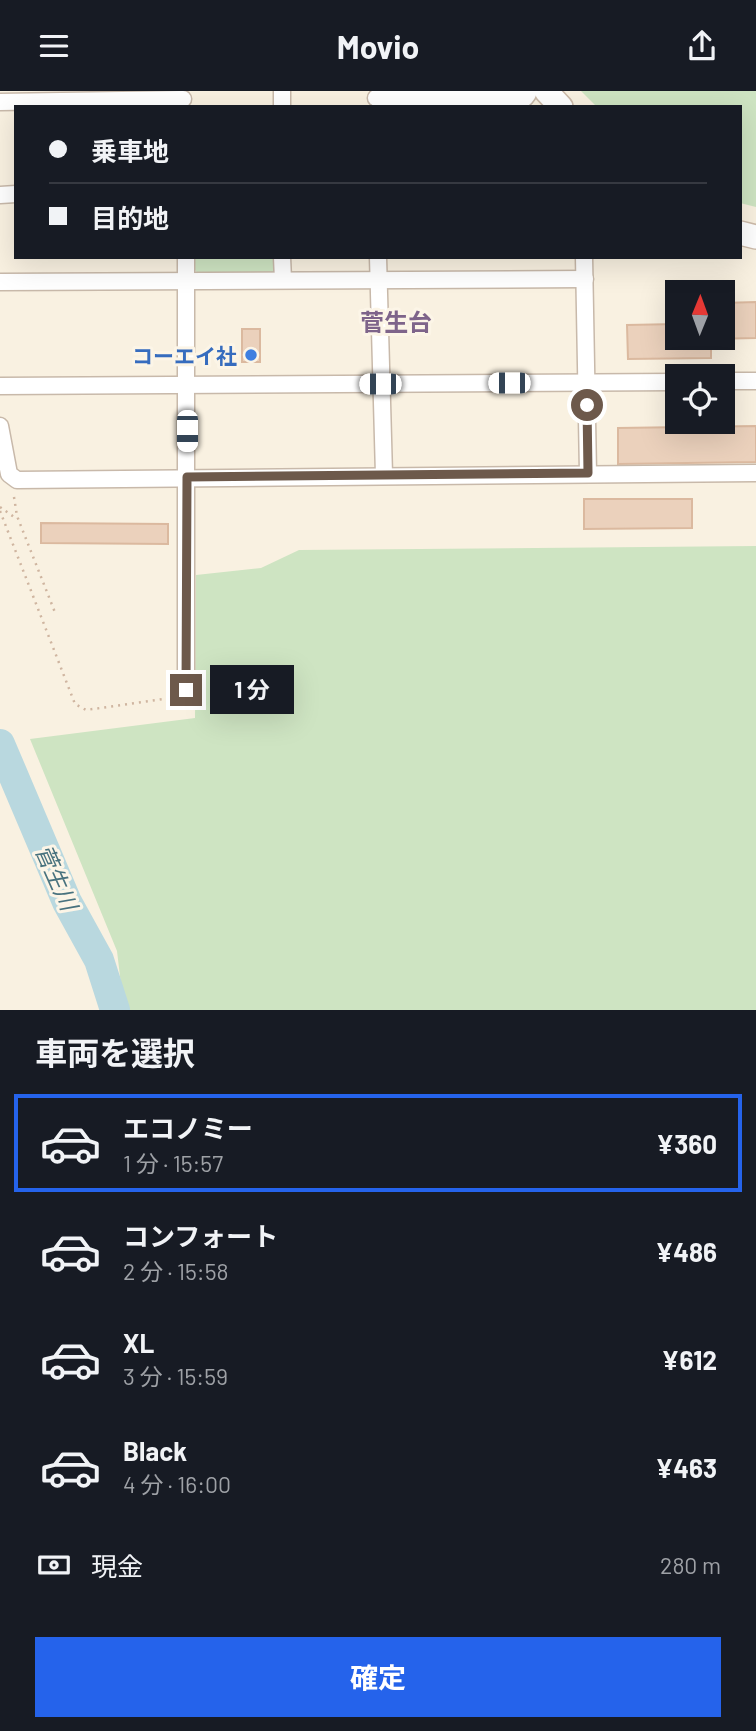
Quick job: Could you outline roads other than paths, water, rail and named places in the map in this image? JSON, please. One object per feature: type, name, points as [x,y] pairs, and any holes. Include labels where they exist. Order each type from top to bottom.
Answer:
[{"type":"main road","points":[[534,96],[556,105]]},
{"type":"street","points":[[0,102],[100,95],[183,99]]},
{"type":"street","points":[[376,98],[518,99],[534,96]]},
{"type":"street","points":[[186,259],[186,690]]},
{"type":"street","points":[[282,259],[283,280]]},
{"type":"street","points":[[378,259],[384,475]]},
{"type":"street","points":[[584,259],[588,473]]},
{"type":"street","points":[[0,282],[585,279]]},
{"type":"street","points":[[735,381],[756,381]]},
{"type":"street","points":[[0,386],[665,382]]},
{"type":"street","points":[[0,426],[9,474],[17,480],[756,473]]},
{"type":"waterway","name":"菅生川","points":[[0,744],[67,902],[99,960],[115,1010]]},
{"type":"place","name":"コーエイ社","points":[[251,355]]},
{"type":"district","name":"菅生台","points":[[396,321]]}]
